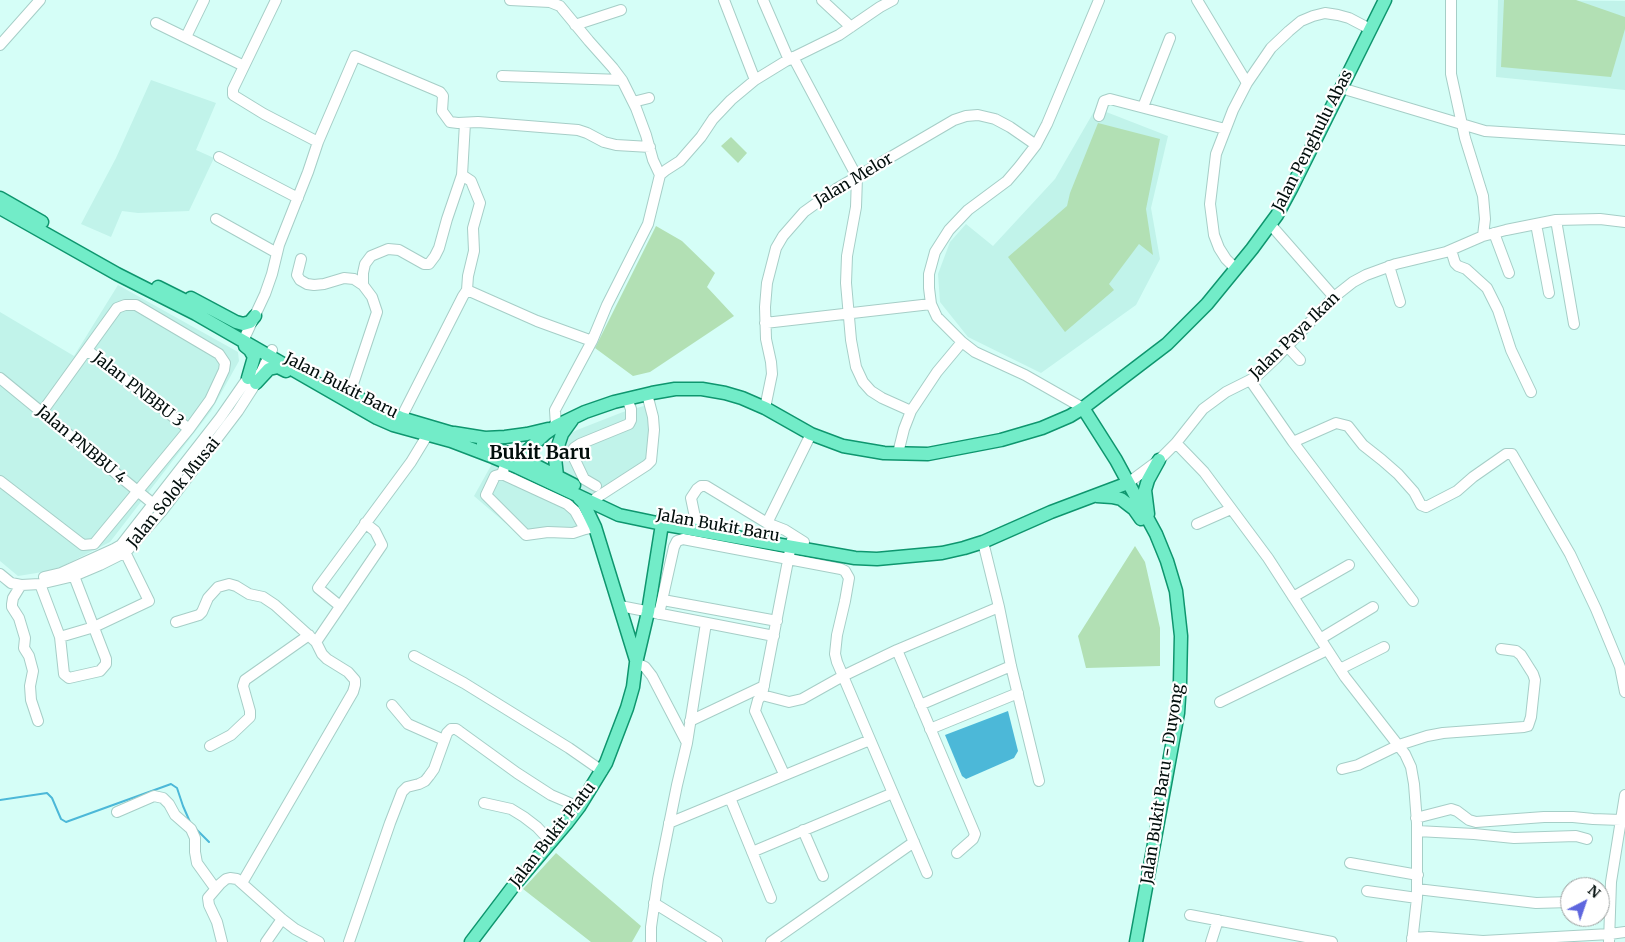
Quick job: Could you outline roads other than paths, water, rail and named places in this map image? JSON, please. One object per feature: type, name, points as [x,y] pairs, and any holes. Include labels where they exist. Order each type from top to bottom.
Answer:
[{"type":"main road","name":"Jalan Penghulu Abas","points":[[512,465],[536,441],[556,426],[573,418],[591,410],[627,399],[675,389],[702,389],[742,398],[765,408],[812,434],[843,446],[884,453],[928,454],[1001,440],[1042,428],[1083,408],[1167,344],[1207,304],[1270,224],[1291,189],[1385,0]]},
{"type":"main road","name":"Jalan Bukit Baru","points":[[0,198],[111,263],[214,315],[245,338]]},
{"type":"main road","name":"Jalan Bukit Baru","points":[[0,208],[172,304],[245,338],[370,404],[451,441],[512,465],[557,476],[596,492],[628,509],[663,520]]},
{"type":"main road","points":[[163,289],[194,299],[236,322],[243,324],[250,322],[255,316]]},
{"type":"main road","points":[[172,304],[250,350],[254,357],[252,381]]},
{"type":"main road","name":"Jalan Bukit Baru","points":[[267,351],[290,369],[392,425],[428,431],[449,432],[512,465],[619,515],[696,526],[794,547]]},
{"type":"main road","points":[[252,381],[269,369],[278,367],[322,391],[356,406]]},
{"type":"main road","name":"Jalan Bukit Baru - Duyong","points":[[1083,408],[1116,460],[1150,524],[1167,561],[1176,591],[1181,636],[1180,683],[1174,731],[1136,942]]},
{"type":"main road","points":[[557,476],[556,458],[559,441],[573,418]]},
{"type":"main road","points":[[449,432],[485,438],[505,438],[556,426]]},
{"type":"main road","points":[[1150,524],[1145,490],[1148,480],[1159,460]]},
{"type":"main road","name":"Jalan Paya Ikan","points":[[794,547],[854,558],[877,559],[949,551],[983,542],[1087,497],[1128,483]]},
{"type":"main road","points":[[577,496],[583,502],[590,528],[620,606],[636,662]]},
{"type":"main road","points":[[1087,497],[1112,497],[1127,503],[1134,509],[1167,561]]},
{"type":"main road","name":"Jalan Bukit Piatu","points":[[471,942],[520,878],[579,807],[602,771],[627,708],[633,687],[636,662],[653,613],[663,520]]},
{"type":"street","points":[[0,46],[40,0]]},
{"type":"street","points":[[186,37],[204,0]]},
{"type":"street","points":[[276,0],[233,89],[233,94],[264,114],[318,142]]},
{"type":"street","points":[[510,0],[560,3],[575,25],[614,68],[622,80],[633,102],[660,175],[648,224],[607,305],[592,341],[555,410],[556,426]]},
{"type":"street","points":[[724,0],[755,80]]},
{"type":"street","points":[[763,0],[791,58],[857,177],[856,207],[848,256],[846,283],[851,340],[856,367],[863,382],[877,394],[911,411]]},
{"type":"street","points":[[822,0],[851,27]]},
{"type":"street","points":[[660,175],[680,162],[713,119],[731,100],[755,80],[791,58],[839,35],[894,0]]},
{"type":"street","points":[[1083,408],[1025,375],[975,352],[962,342],[937,317],[931,304],[929,274],[935,252],[941,240],[958,219],[1007,181],[1036,145],[1047,124],[1099,0]]},
{"type":"street","points":[[1197,0],[1247,83]]},
{"type":"street","points":[[1451,0],[1452,74],[1462,125],[1483,196],[1485,219],[1483,236]]},
{"type":"street","points":[[575,25],[621,10]]},
{"type":"street","points":[[1236,269],[1219,248],[1214,235],[1210,204],[1216,154],[1247,83],[1266,55],[1288,31],[1301,21],[1325,13],[1350,18],[1370,29]]},
{"type":"street","points":[[156,23],[244,66]]},
{"type":"street","points":[[1143,107],[1170,38]]},
{"type":"street","points":[[245,338],[269,284],[278,253],[318,142],[355,56],[440,92],[443,96],[442,111],[450,122],[478,122],[578,130],[604,142],[650,147]]},
{"type":"street","points":[[502,76],[622,80]]},
{"type":"street","points":[[1341,88],[1485,131],[1625,140]]},
{"type":"street","points":[[633,102],[649,98]]},
{"type":"street","points":[[1099,116],[1104,101],[1110,99],[1226,129]]},
{"type":"street","name":"Jalan Melor","points":[[765,408],[772,374],[772,362],[766,339],[765,323],[765,306],[770,273],[776,248],[783,236],[804,212],[857,177],[954,120],[966,116],[978,115],[996,119],[1010,126],[1036,145]]},
{"type":"street","points":[[363,285],[365,264],[371,256],[388,249],[399,250],[424,264],[432,261],[439,248],[462,175],[465,123]]},
{"type":"street","points":[[219,157],[298,198]]},
{"type":"street","points":[[401,418],[465,293],[474,251],[473,228],[480,203],[471,181],[462,175]]},
{"type":"street","points":[[216,219],[278,253]]},
{"type":"street","points":[[1556,220],[1574,324]]},
{"type":"street","name":"Jalan Paya Ikan","points":[[1128,483],[1159,460],[1176,443],[1203,409],[1226,392],[1250,380],[1275,359],[1334,297],[1353,282],[1366,275],[1389,266],[1451,250],[1483,236],[1536,224],[1556,220],[1625,222]]},
{"type":"street","points":[[1270,224],[1334,297]]},
{"type":"street","points":[[1536,224],[1549,293]]},
{"type":"street","points":[[1494,233],[1508,273]]},
{"type":"street","points":[[1451,250],[1455,263],[1466,269],[1487,288],[1498,310],[1511,350],[1531,392]]},
{"type":"street","points":[[300,258],[297,275],[300,280],[307,284],[314,286],[344,278],[354,279],[363,285],[372,297],[377,312],[350,393]]},
{"type":"street","points":[[1389,266],[1400,302]]},
{"type":"street","points":[[465,293],[592,341]]},
{"type":"street","points":[[765,323],[931,304]]},
{"type":"street","points":[[0,481],[82,545],[94,544],[138,492],[210,400],[224,370],[225,363],[219,354],[136,305],[125,305],[117,308],[42,412]]},
{"type":"street","points":[[898,453],[911,411],[937,372],[962,342]]},
{"type":"street","points":[[1287,346],[1300,360]]},
{"type":"street","name":"Jalan PNBBU 3","points":[[87,350],[188,429]]},
{"type":"street","name":"Jalan Solok Musai","points":[[16,584],[40,584],[74,576],[100,565],[123,548],[216,441],[252,381],[267,351]]},
{"type":"street","name":"Jalan PNBBU 4","points":[[0,378],[158,508]]},
{"type":"street","points":[[1250,380],[1292,442],[1412,601]]},
{"type":"street","points":[[627,399],[631,409],[629,424],[574,448],[574,458],[584,478],[596,492],[647,465],[651,460],[654,430],[647,394]]},
{"type":"street","points":[[1292,442],[1336,423],[1342,423],[1348,426],[1363,445],[1398,474],[1414,492],[1419,502],[1426,507],[1457,491],[1506,454],[1512,454],[1558,531],[1596,609],[1620,667],[1625,692]]},
{"type":"street","points":[[340,606],[318,588],[411,462],[428,431]]},
{"type":"street","points":[[768,522],[812,434]]},
{"type":"street","points":[[1176,443],[1204,472],[1268,558],[1340,669],[1399,745],[1411,766],[1414,784],[1418,875],[1412,940],[1429,937],[1483,941],[1609,938],[1625,932]]},
{"type":"street","points":[[512,465],[567,504],[590,528],[573,533],[548,532],[526,535],[486,495],[495,476],[512,465]]},
{"type":"street","points":[[696,526],[691,498],[697,488],[701,486],[711,489],[785,530],[794,547],[763,690],[755,711],[784,774]]},
{"type":"street","points":[[1197,524],[1231,509]]},
{"type":"street","points":[[210,746],[231,735],[250,717],[242,686],[245,680],[312,638],[340,606],[382,545],[375,531],[365,524]]},
{"type":"street","points":[[653,613],[662,600],[674,547],[677,541],[683,539],[794,547],[848,574],[849,578],[835,654],[927,873]]},
{"type":"street","points":[[983,542],[1039,781]]},
{"type":"street","points":[[60,638],[94,627],[149,601],[123,548]]},
{"type":"street","name":"Jalan Solok Musai","points":[[16,584],[61,573],[114,549],[123,548]]},
{"type":"street","points":[[1292,596],[1348,565]]},
{"type":"street","points":[[0,574],[16,584],[12,607],[19,618],[25,638],[24,648],[29,656],[33,671],[30,686],[31,700],[38,721]]},
{"type":"street","points":[[40,584],[60,638],[64,672],[69,678],[100,671],[106,659],[74,576]]},
{"type":"street","points":[[176,622],[199,615],[205,608],[212,592],[218,587],[229,584],[236,586],[249,594],[268,599],[312,638],[327,659],[355,680],[355,685],[330,732],[242,882]]},
{"type":"street","points":[[662,600],[777,621]]},
{"type":"street","points":[[620,606],[774,636]]},
{"type":"street","points":[[690,721],[763,690],[789,702],[795,702],[897,650],[999,607]]},
{"type":"street","points":[[1320,639],[1372,608]]},
{"type":"street","points":[[651,942],[654,903],[669,822],[687,743],[706,623]]},
{"type":"street","points":[[1340,669],[1384,647]]},
{"type":"street","points":[[1342,769],[1358,765],[1399,745],[1427,736],[1443,733],[1524,728],[1528,726],[1531,717],[1535,680],[1533,674],[1521,655],[1516,651],[1501,649]]},
{"type":"street","points":[[897,650],[975,834],[973,839],[957,853]]},
{"type":"street","points":[[1220,702],[1327,650]]},
{"type":"street","points":[[414,656],[554,738],[589,760],[602,771]]},
{"type":"street","points":[[636,662],[645,667],[652,676],[687,743]]},
{"type":"street","points":[[920,705],[1011,666]]},
{"type":"street","points":[[930,729],[1018,693]]},
{"type":"street","points":[[392,705],[408,724],[444,740]]},
{"type":"street","points":[[349,942],[402,792],[407,787],[420,784],[430,776],[449,731],[456,729],[551,795],[579,807]]},
{"type":"street","points":[[669,822],[870,740]]},
{"type":"street","points":[[752,852],[893,793]]},
{"type":"street","points":[[1609,938],[1611,882],[1625,795]]},
{"type":"street","points":[[117,812],[154,796],[163,798],[175,815],[191,829],[195,838],[197,863],[216,888]]},
{"type":"street","points":[[730,798],[771,898]]},
{"type":"street","points":[[484,803],[511,809],[537,827],[551,842]]},
{"type":"street","points":[[1416,818],[1451,809],[1457,811],[1468,820],[1476,822],[1544,817],[1621,820]]},
{"type":"street","points":[[803,830],[823,876]]},
{"type":"street","points":[[1417,831],[1514,838],[1576,836],[1587,839]]},
{"type":"street","points":[[771,942],[914,842]]},
{"type":"street","points":[[1350,863],[1418,875]]},
{"type":"street","points":[[222,942],[208,898],[226,879],[237,879],[242,882],[282,919],[303,934],[319,942]]},
{"type":"street","points":[[1367,891],[1560,904]]},
{"type":"street","points":[[654,903],[717,942]]},
{"type":"street","points":[[1190,915],[1332,942]]},
{"type":"street","points":[[266,942],[282,919]]},
{"type":"street","points":[[1211,942],[1218,920]]},
{"type":"water","points":[[1008,711],[1018,751],[1014,758],[966,779],[962,776],[945,735]]},
{"type":"waterway","points":[[0,800],[47,793],[52,798],[61,819],[66,822],[171,784],[177,788],[190,822]]},
{"type":"waterway","points":[[195,828],[209,842]]},
{"type":"district","name":"Bukit Baru","points":[[540,454]]}]
